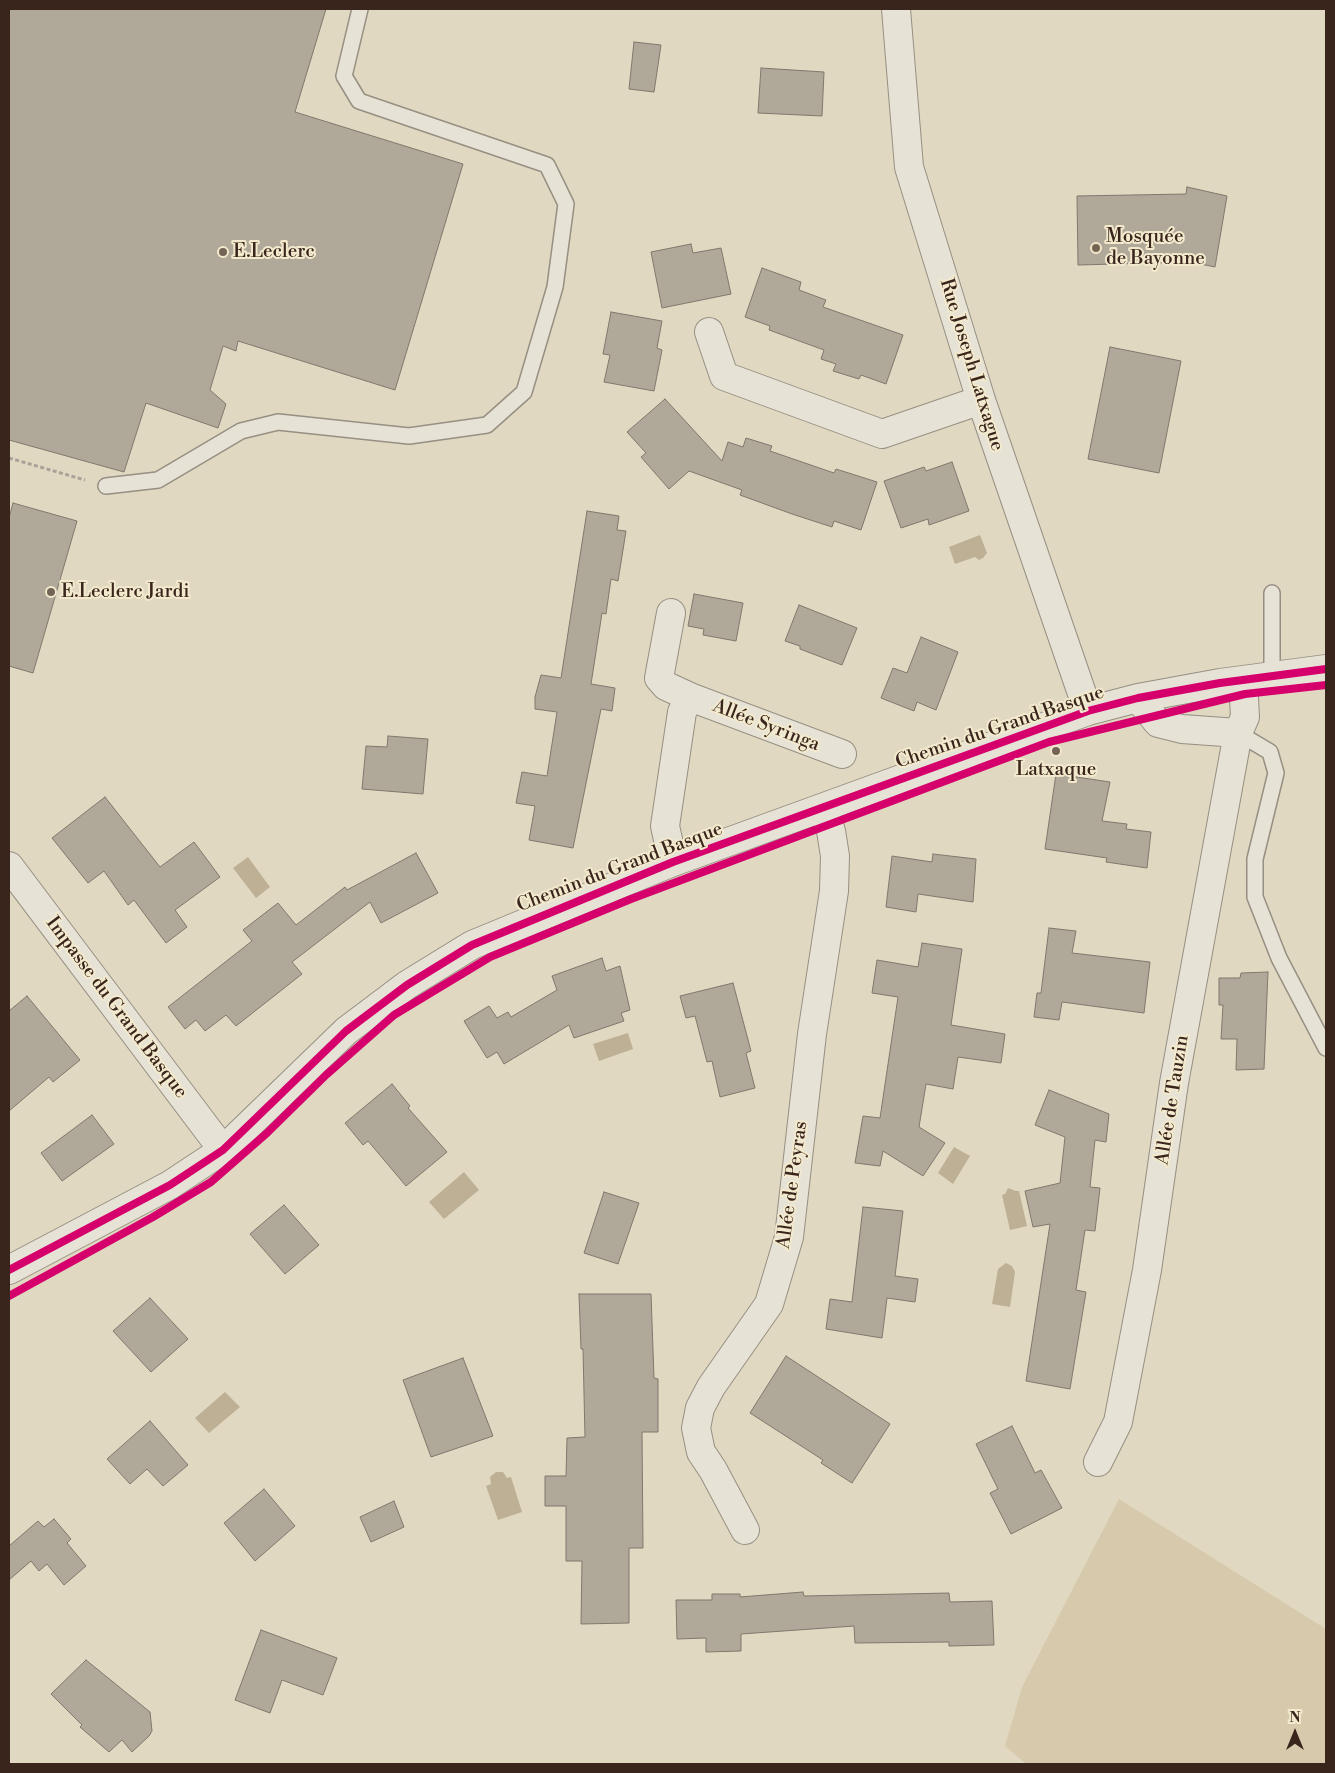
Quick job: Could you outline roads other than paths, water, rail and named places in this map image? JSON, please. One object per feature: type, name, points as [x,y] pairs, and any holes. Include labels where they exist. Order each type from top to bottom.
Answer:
[{"type":"street","name":"Rue Joseph Latxague","points":[[896,9],[909,167],[981,400],[1088,711]]},
{"type":"street","points":[[709,332],[724,376],[882,434],[981,400]]},
{"type":"street","name":"Allée Syringa","points":[[670,612],[659,678],[666,686],[690,697],[842,754]]},
{"type":"street","name":"Chemin du Grand Basque","points":[[9,1270],[170,1184],[223,1150],[346,1031],[407,986],[472,945],[673,862],[1088,711],[1138,698],[1244,680],[1326,669]]},
{"type":"street","name":"Allée de Tauzin","points":[[1098,1462],[1118,1422],[1147,1270],[1174,1083],[1238,734],[1245,717],[1244,680]]},
{"type":"street","name":"Allée Syringa","points":[[673,862],[665,826],[682,712],[690,697]]},
{"type":"street","points":[[1138,698],[1158,723],[1182,729],[1238,734]]},
{"type":"street","name":"Allée de Peyras","points":[[745,1530],[713,1470],[701,1452],[696,1428],[700,1408],[711,1387],[769,1304],[789,1237],[812,1034],[834,891],[835,856],[831,831],[824,808]]},
{"type":"street","name":"Impasse du Grand Basque","points":[[9,866],[223,1150]]},
{"type":"lane","points":[[106,486],[158,480],[241,431],[278,422],[409,436],[487,425],[524,392],[555,286],[566,204],[547,165],[360,100],[344,76],[360,9]]},
{"type":"lane","points":[[1272,593],[1272,676]]},
{"type":"lane","points":[[1238,734],[1270,752],[1276,773],[1255,859],[1255,897],[1279,958],[1326,1048]]},
{"type":"place","name":"Mosquée de Bayonne","points":[[1096,248]]},
{"type":"place","name":"E.Leclerc","points":[[223,252]]},
{"type":"place","name":"E.Leclerc Jardi","points":[[51,592]]},
{"type":"place","name":"Latxaque","points":[[1056,751]]}]
